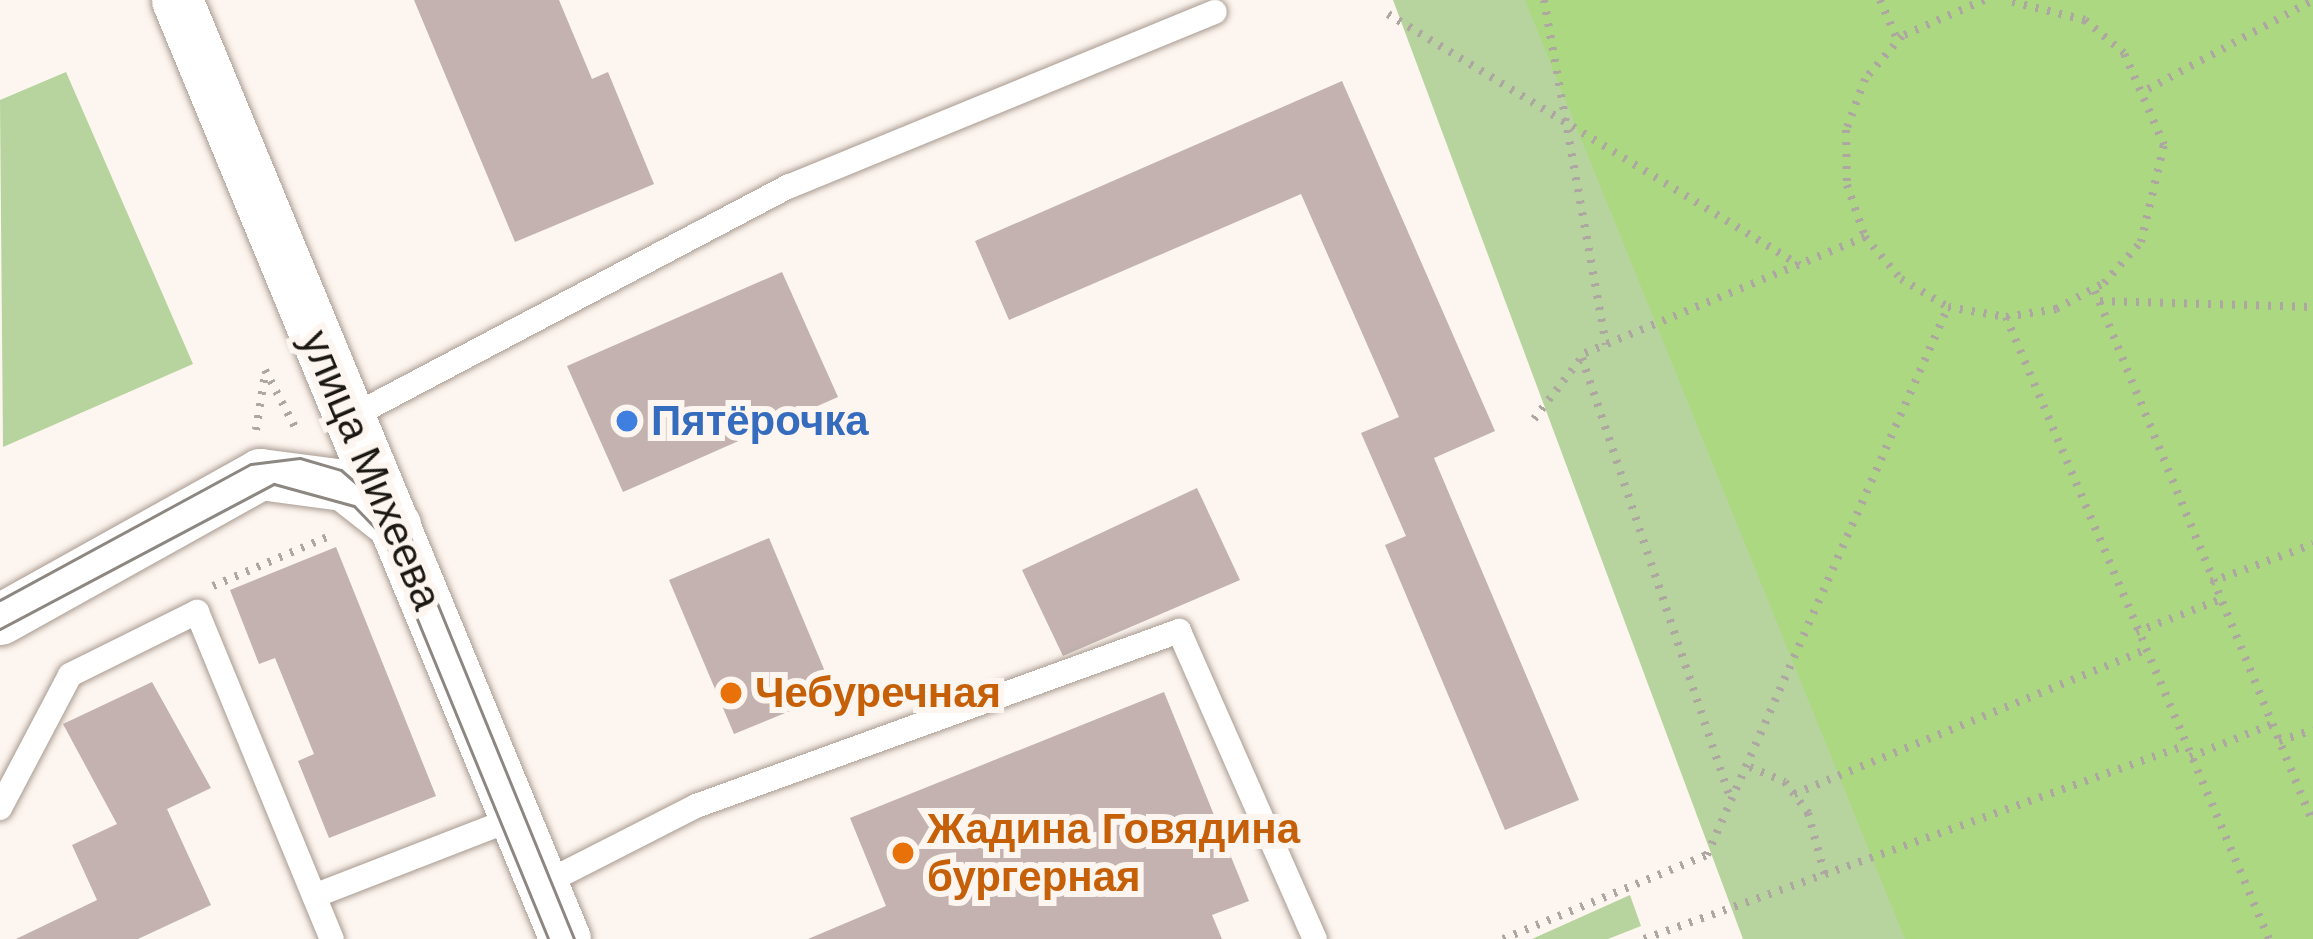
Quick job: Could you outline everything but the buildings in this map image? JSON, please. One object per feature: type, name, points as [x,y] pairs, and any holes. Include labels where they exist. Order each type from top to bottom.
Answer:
[{"type":"street","name":"улица Михеева","points":[[177,0],[351,417],[372,527],[515,818],[565,939]]},
{"type":"street","points":[[0,619],[260,475],[320,476],[372,527]]},
{"type":"lane","points":[[351,417],[790,186],[1215,12]]},
{"type":"lane","points":[[0,808],[70,675],[197,612],[332,939]]},
{"type":"lane","points":[[543,884],[696,806],[1179,631],[1315,939]]},
{"type":"lane","points":[[314,896],[515,818]]},
{"type":"path","points":[[1544,0],[1606,344]]},
{"type":"path","points":[[1880,0],[1897,39]]},
{"type":"path","points":[[1984,0],[1897,39],[1865,79],[1846,130],[1846,185],[1865,237],[1901,279],[1948,308],[2006,317],[2097,296],[2313,307]]},
{"type":"path","points":[[2005,0],[2057,4],[2124,53],[2148,89],[2164,145],[2160,195],[2141,242],[2097,296]]},
{"type":"path","points":[[2148,89],[2313,0]]},
{"type":"path","points":[[1388,14],[1800,265]]},
{"type":"path","points":[[1534,419],[1582,358],[1606,344],[1865,237]]},
{"type":"path","points":[[2097,296],[2313,823]]},
{"type":"path","points":[[1503,939],[1523,935],[1707,855],[1750,767],[1948,308]]},
{"type":"path","points":[[2006,317],[2143,651],[2269,939]]},
{"type":"path","points":[[1582,358],[1731,800]]},
{"type":"path","points":[[255,440],[266,370]]},
{"type":"path","points":[[222,608],[213,586],[372,527]]},
{"type":"path","points":[[2211,582],[2313,544]]},
{"type":"path","points":[[2136,632],[2218,600]]},
{"type":"path","points":[[1794,794],[2143,651]]},
{"type":"path","points":[[2190,758],[2272,724]]},
{"type":"path","points":[[2279,742],[2313,730]]},
{"type":"path","points":[[1644,939],[2186,746]]},
{"type":"path","points":[[1750,767],[1794,794],[1825,875]]},
{"type":"green space","points":[[1393,0],[2313,0],[2313,939],[1743,939]]},
{"type":"green space","points":[[1525,0],[2313,0],[2313,939],[1905,939]]},
{"type":"green space","points":[[66,72],[193,364],[3,447],[0,100]]},
{"type":"green space","points":[[1630,895],[1641,926],[1608,939],[1532,939]]},
{"type":"tram line","points":[[0,600],[251,464],[300,458],[341,470],[406,527],[574,939]]},
{"type":"tram line","points":[[0,629],[274,484],[354,506],[383,536],[548,939]]},
{"type":"place","name":"Пятёрочка","points":[[627,421]]},
{"type":"place","name":"Чебуречная","points":[[731,693]]},
{"type":"place","name":"Жадина Говядина бургерная","points":[[903,853]]}]
